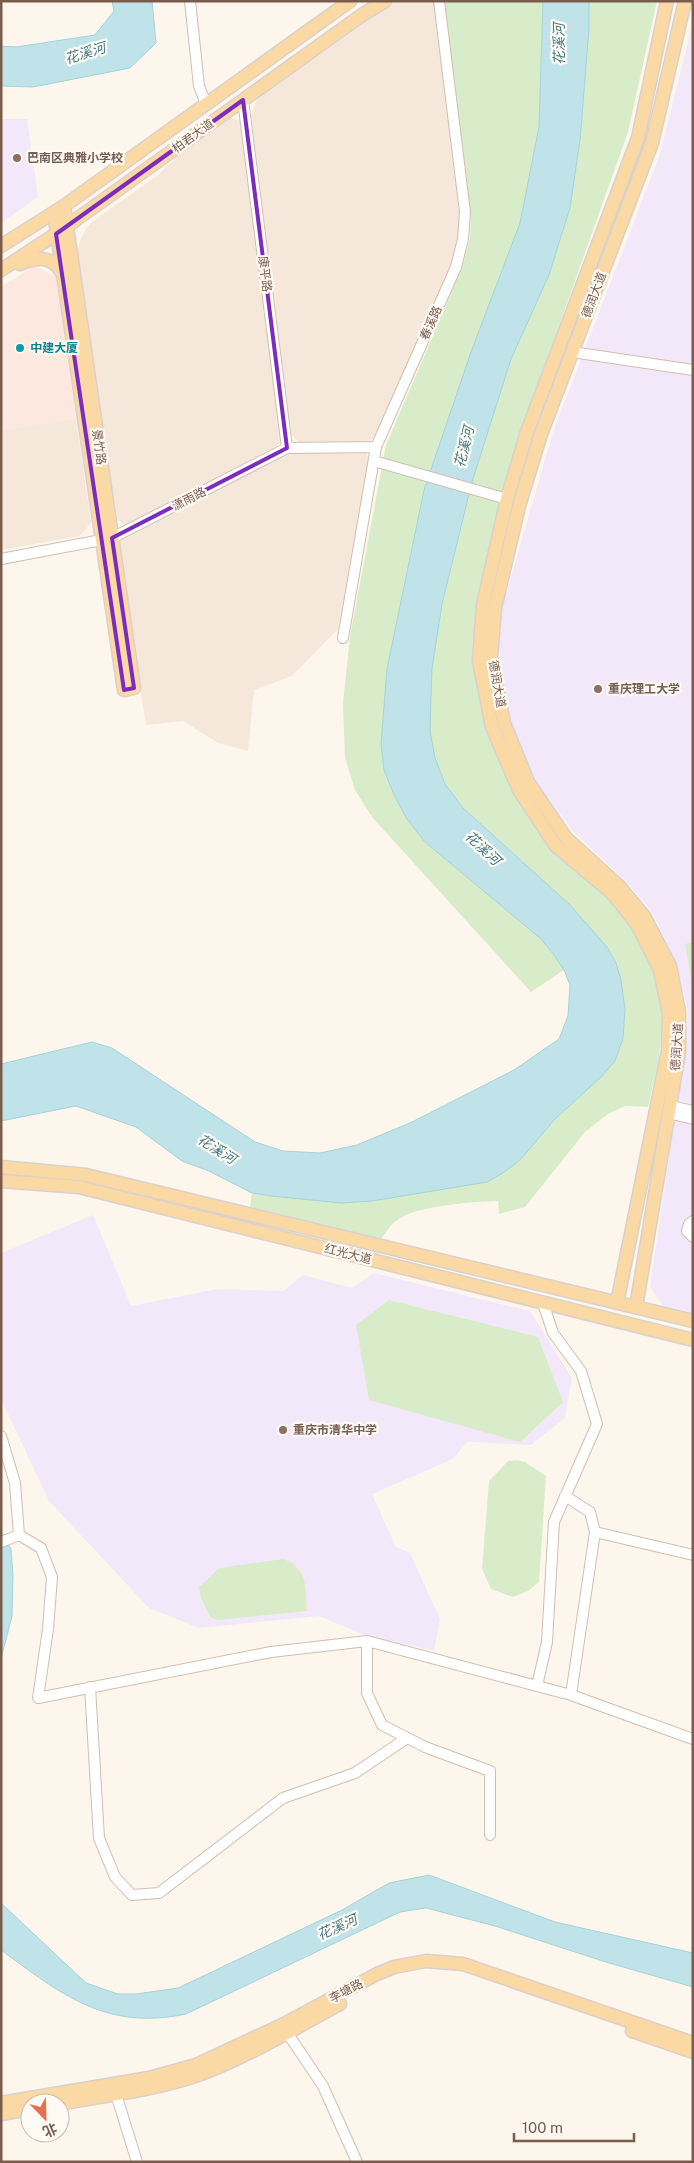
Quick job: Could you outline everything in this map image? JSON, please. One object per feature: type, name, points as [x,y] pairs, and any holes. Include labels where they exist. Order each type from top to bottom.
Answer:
[{"type":"main road","name":"柏君大道","points":[[1,246],[59,209],[350,1]]},
{"type":"main road","name":"柏君大道","points":[[1,271],[362,15],[385,1]]},
{"type":"main road","name":"德润大道","points":[[617,1303],[668,1051],[669,1014],[660,970],[636,924],[612,893],[556,846],[519,790],[492,727],[479,661],[483,605],[507,499],[527,432],[638,138],[667,1]]},
{"type":"main road","name":"德润大道","points":[[636,1307],[679,1052],[679,1012],[670,966],[644,916],[619,886],[566,838],[528,782],[504,723],[491,657],[495,608],[519,506],[541,434],[652,143],[685,1]]},
{"type":"main road","name":"景竹路","points":[[59,209],[129,689]]},
{"type":"main road","name":"景竹路","points":[[61,230],[62,273],[106,540]]},
{"type":"main road","points":[[1,271],[38,258],[51,261],[62,273]]},
{"type":"main road","name":"红光大道","points":[[1,1167],[86,1175],[693,1321]]},
{"type":"main road","name":"红光大道","points":[[1,1181],[79,1187],[693,1340]]},
{"type":"main road","name":"李塘路","points":[[1,2104],[175,2071],[285,2029],[394,1967],[410,1963],[444,1961],[463,1964],[693,2043]]},
{"type":"main road","name":"李塘路","points":[[70,2102],[176,2082],[200,2074],[382,1981],[412,1970],[445,1969],[461,1972],[693,2052]]},
{"type":"main road","points":[[1,2114],[20,2111]]},
{"type":"street","points":[[190,1],[199,86],[206,104]]},
{"type":"street","name":"春溪路","points":[[343,638],[376,447],[456,267],[463,239],[465,212],[439,1]]},
{"type":"street","name":"康平路","points":[[243,100],[287,448]]},
{"type":"street","points":[[572,352],[693,370]]},
{"type":"street","name":"潇雨路","points":[[1,560],[106,540],[287,448],[376,447]]},
{"type":"street","points":[[374,462],[507,499]]},
{"type":"street","points":[[669,1109],[693,1111]]},
{"type":"street","points":[[669,1109],[693,1119]]},
{"type":"street","points":[[693,1221],[689,1224],[687,1232],[693,1238]]},
{"type":"street","points":[[537,1686],[547,1642],[554,1522],[597,1424],[581,1371],[553,1333],[543,1303]]},
{"type":"street","points":[[1,1436],[15,1483],[19,1535]]},
{"type":"street","points":[[565,1496],[590,1512],[595,1532],[571,1695]]},
{"type":"street","points":[[595,1532],[693,1555]]},
{"type":"street","points":[[3,1541],[19,1535]]},
{"type":"street","points":[[19,1535],[41,1548],[52,1577],[48,1629],[38,1698],[271,1652],[368,1641],[571,1695],[693,1738]]},
{"type":"street","points":[[368,1641],[367,1692],[382,1725],[425,1747],[490,1771],[490,1835]]},
{"type":"street","points":[[90,1687],[99,1838],[115,1877],[132,1895],[159,1893],[283,1798],[355,1773],[407,1738]]},
{"type":"street","points":[[285,2029],[323,2086],[357,2162]]},
{"type":"street","points":[[116,2094],[137,2162]]},
{"type":"highlighted area","points":[[243,100],[287,448],[112,538],[134,688],[124,690],[56,234]]},
{"type":"shaded area","points":[[393,1],[435,1],[461,212],[459,240],[451,267],[376,436],[369,441],[298,442],[291,434],[251,115],[259,95]]},
{"type":"shaded area","name":"重庆理工大学","points":[[693,22],[693,1314],[663,1306],[650,1287],[683,1061],[688,1012],[677,964],[652,912],[625,880],[573,831],[534,779],[511,721],[498,657],[502,608],[553,432],[660,154]]},
{"type":"shaded area","points":[[231,117],[240,121],[282,438],[276,447],[126,526],[114,517],[77,253],[80,241],[85,230],[93,221],[158,175],[184,150]]},
{"type":"shaded area","name":"巴南区典雅小学校","points":[[1,119],[27,119],[38,197],[1,223]]},
{"type":"shaded area","points":[[35,266],[56,277],[76,418],[1,430],[1,287]]},
{"type":"shaded area","points":[[76,418],[91,523],[80,536],[1,550],[1,430]]},
{"type":"shaded area","points":[[366,451],[369,460],[338,629],[292,676],[254,690],[248,751],[218,743],[183,721],[146,725],[117,546],[123,536],[288,452]]},
{"type":"shaded area","name":"重庆市清华中学","points":[[93,1215],[131,1306],[217,1289],[283,1291],[303,1275],[352,1288],[374,1273],[530,1311],[572,1378],[565,1418],[531,1445],[467,1442],[453,1459],[372,1494],[396,1547],[410,1553],[440,1619],[434,1651],[364,1635],[319,1616],[199,1628],[149,1608],[49,1501],[1,1399],[1,1253]]},
{"type":"green space","points":[[444,1],[543,1],[539,127],[520,223],[471,352],[424,490],[387,669],[381,744],[384,770],[394,795],[407,819],[425,842],[541,939],[564,970],[531,992],[372,817],[355,790],[345,758],[343,703],[350,637],[386,445],[462,268],[470,239],[471,212]]},
{"type":"green space","points":[[589,1],[657,1],[628,132],[522,430],[499,502],[478,604],[475,662],[515,793],[609,897],[632,928],[655,972],[663,1014],[659,1059],[648,1107],[625,1106],[608,1114],[585,1132],[525,1207],[499,1214],[498,1201],[430,1208],[417,1211],[396,1221],[381,1239],[250,1207],[252,1193],[343,1203],[372,1201],[521,1159],[555,1119],[601,1077],[615,1061],[623,1038],[607,947],[569,904],[463,808],[445,784],[435,758],[430,731],[432,668],[442,604],[472,482],[511,359],[549,275],[570,208],[580,140],[589,29]]},
{"type":"green space","points":[[693,942],[693,989],[685,944]]},
{"type":"green space","points":[[389,1300],[538,1337],[563,1402],[520,1442],[369,1400],[356,1325]]},
{"type":"green space","points":[[517,1460],[525,1462],[546,1476],[539,1582],[528,1591],[513,1597],[491,1589],[482,1569],[489,1481],[508,1461]]},
{"type":"green space","points":[[284,1559],[292,1563],[302,1574],[307,1611],[218,1620],[210,1617],[201,1598],[199,1587],[218,1569]]},
{"type":"water","name":"花溪河","points":[[112,1],[152,1],[156,43],[130,68],[33,87],[1,86],[1,46],[16,47],[95,35],[114,11]]},
{"type":"water","name":"花溪河","points":[[543,1],[589,1],[589,29],[580,140],[570,208],[549,275],[511,359],[472,482],[442,604],[432,668],[430,731],[435,758],[445,784],[463,808],[569,904],[607,947],[616,963],[621,980],[625,1009],[623,1038],[615,1061],[601,1077],[555,1119],[521,1159],[503,1173],[487,1182],[372,1201],[342,1203],[252,1193],[209,1171],[182,1161],[136,1127],[76,1106],[1,1121],[1,1064],[92,1042],[112,1048],[255,1142],[283,1151],[320,1153],[357,1145],[412,1122],[514,1070],[559,1039],[568,1016],[570,985],[564,970],[541,939],[425,842],[407,819],[394,795],[384,770],[381,744],[387,669],[424,490],[471,352],[520,223],[539,127]]},
{"type":"water","points":[[1,1532],[11,1549],[13,1575],[12,1616],[1,1659]]},
{"type":"water","name":"花溪河","points":[[429,1875],[555,1922],[693,1953],[693,1987],[609,1963],[495,1926],[426,1908],[400,1912],[186,2014],[158,2018],[132,2018],[109,2013],[87,2005],[66,1995],[1,1950],[1,1903],[86,1983],[118,1994],[136,1994],[178,1988],[342,1910],[389,1883]]},
{"type":"place","name":"巴南区典雅小学校","points":[[17,158]]},
{"type":"place","name":"中建大厦","points":[[20,348]]},
{"type":"place","name":"重庆理工大学","points":[[598,689]]},
{"type":"place","name":"重庆市清华中学","points":[[283,1430]]}]
